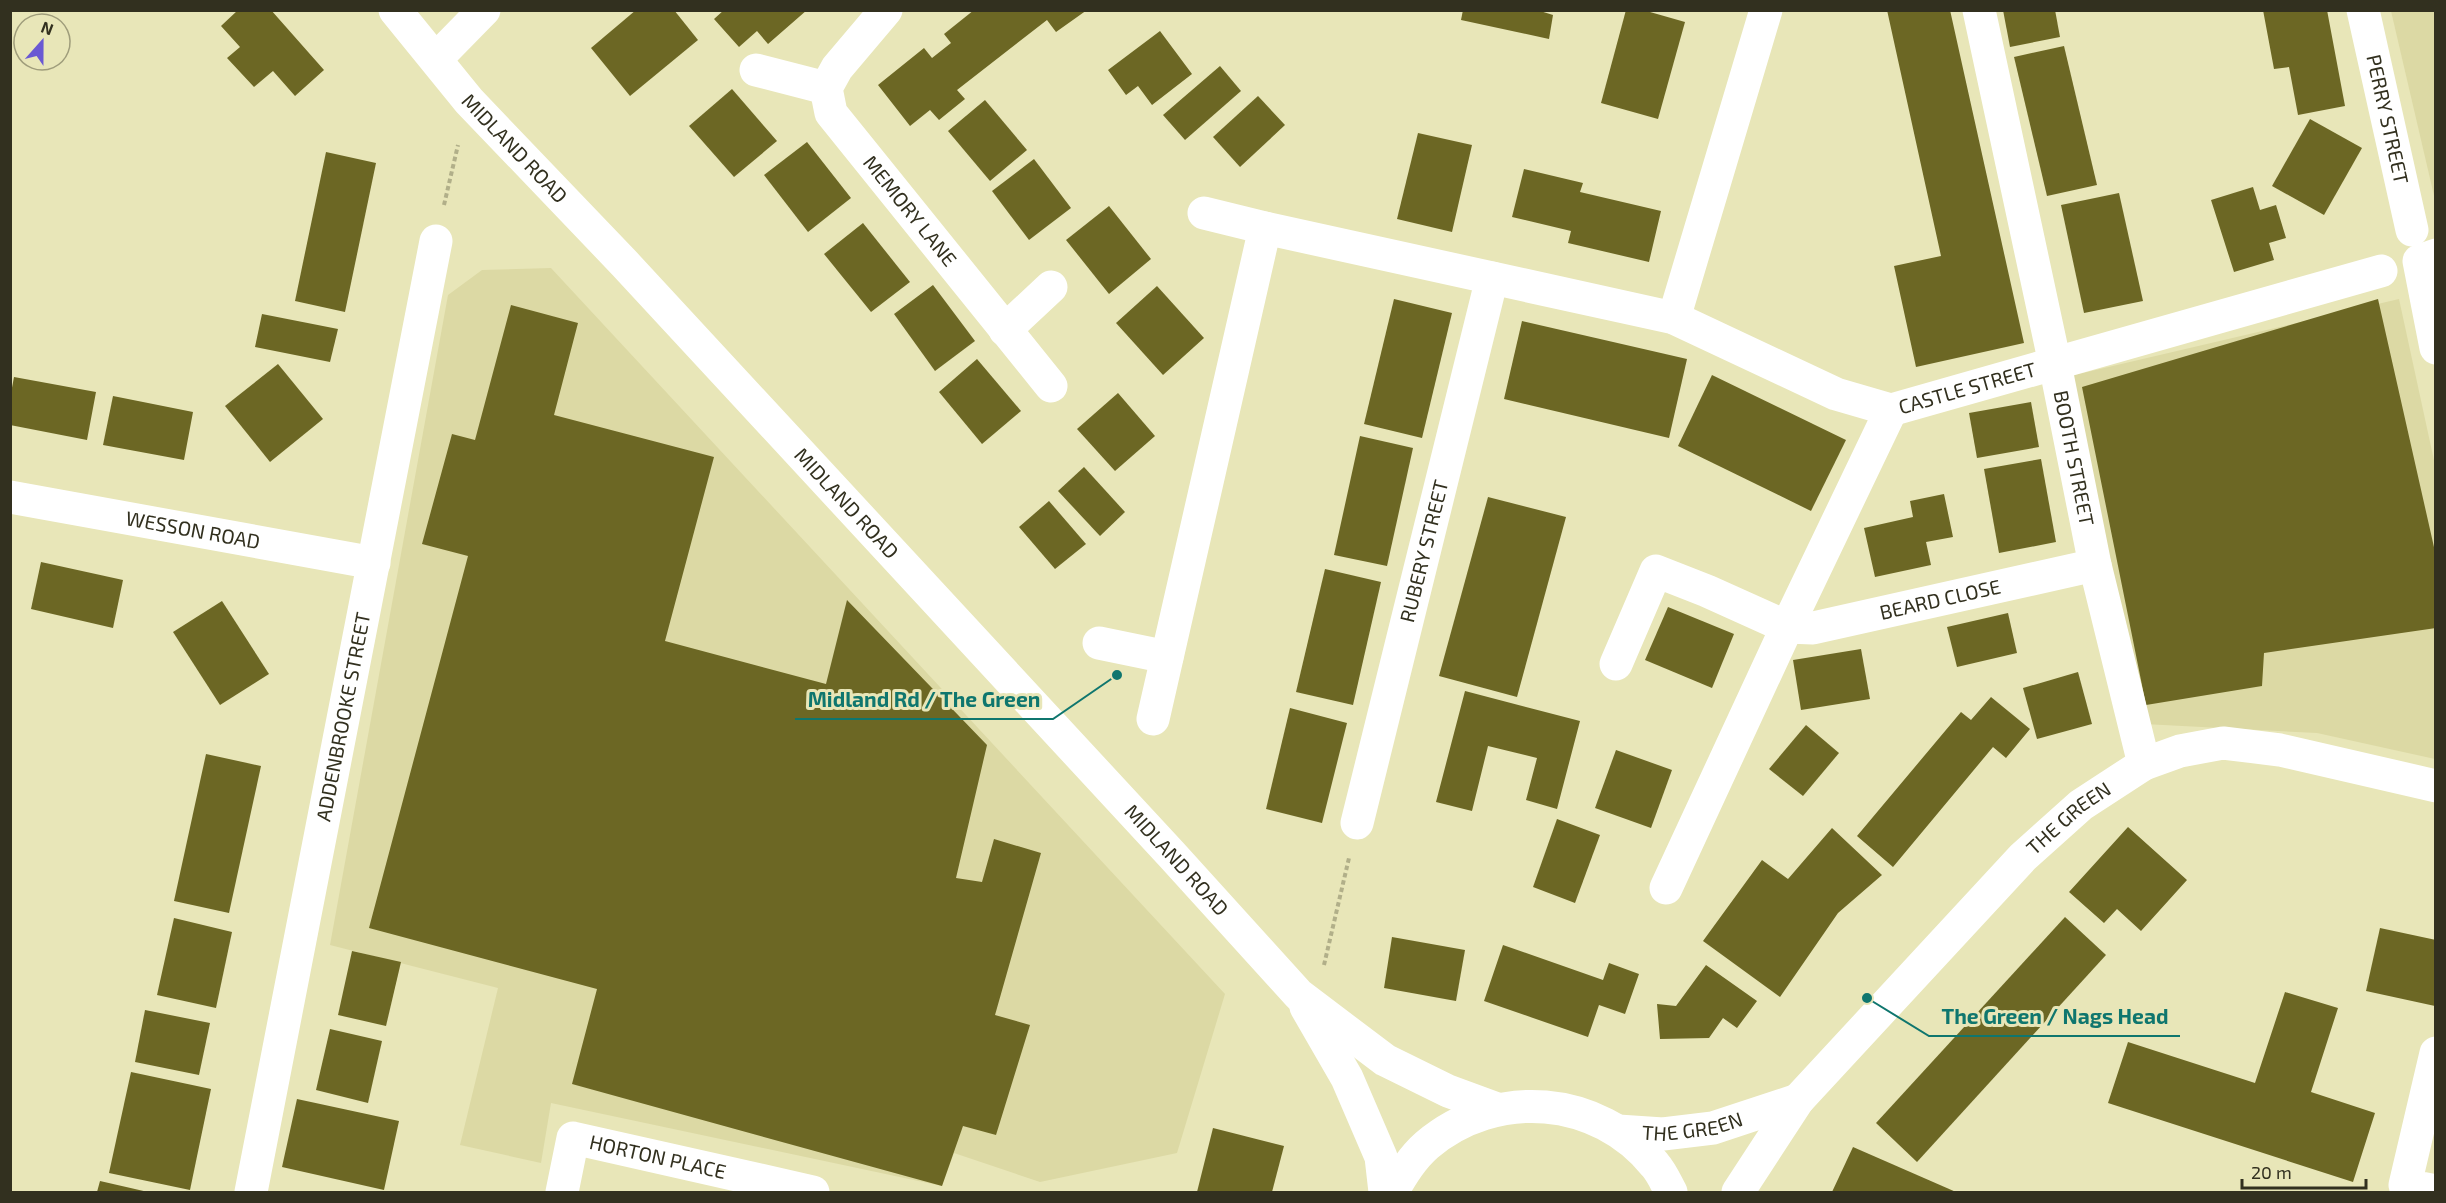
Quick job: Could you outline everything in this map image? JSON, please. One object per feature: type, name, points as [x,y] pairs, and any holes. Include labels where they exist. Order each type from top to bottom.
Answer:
[{"type":"street","name":"MIDLAND ROAD","points":[[395,10],[469,101],[633,273],[1307,1001],[1385,1060],[1448,1091],[1497,1109]]},
{"type":"street","points":[[436,59],[484,10]]},
{"type":"street","points":[[756,70],[826,88],[837,68],[886,10]]},
{"type":"street","points":[[1674,318],[1766,10]]},
{"type":"street","name":"BOOTH STREET","points":[[1979,10],[2055,364],[2095,565],[2144,764]]},
{"type":"street","name":"PERRY STREET","points":[[2363,10],[2422,249],[2436,348]]},
{"type":"street","name":"MEMORY LANE","points":[[826,88],[831,113],[1051,386]]},
{"type":"street","name":"CASTLE STREET","points":[[1204,213],[1674,318],[1836,394],[1892,410],[2381,272]]},
{"type":"street","points":[[1153,719],[1265,228]]},
{"type":"street","name":"ADDENBROOKE STREET","points":[[251,1192],[436,241]]},
{"type":"street","name":"RUBERY STREET","points":[[1357,823],[1492,278]]},
{"type":"street","points":[[1005,330],[1051,287]]},
{"type":"street","points":[[1666,888],[1787,627],[1892,410]]},
{"type":"street","name":"WESSON ROAD","points":[[10,497],[374,563]]},
{"type":"street","name":"BEARD CLOSE","points":[[1787,627],[1813,628],[2095,565]]},
{"type":"street","points":[[1616,664],[1656,572],[1707,591],[1787,627]]},
{"type":"street","points":[[1099,643],[1167,657]]},
{"type":"street","name":"THE GREEN","points":[[1738,1192],[1798,1100],[2023,857],[2081,805],[2144,764],[2180,751],[2223,743],[2280,750],[2436,786]]},
{"type":"street","name":"MIDLAND ROAD","points":[[1307,1001],[1347,1078],[1381,1157],[1385,1192]]},
{"type":"street","points":[[2436,1053],[2405,1185],[2436,1191]]},
{"type":"street","name":"THE GREEN","points":[[1618,1131],[1663,1134],[1713,1128],[1798,1100]]},
{"type":"street","points":[[1392,1192],[1405,1169],[1426,1146],[1447,1130],[1472,1117],[1497,1109],[1519,1106],[1547,1106],[1572,1110],[1597,1119],[1618,1131],[1639,1148],[1656,1167],[1671,1192]]},
{"type":"street","name":"HORTON PLACE","points":[[562,1192],[573,1138],[813,1192]]},
{"type":"path","points":[[436,241],[469,101]]},
{"type":"path","points":[[1307,1001],[1357,823]]},
{"type":"shaded area","points":[[2391,11],[2435,11],[2435,200]]},
{"type":"shaded area","points":[[551,268],[1225,994],[1177,1153],[1040,1182],[954,1153],[942,1186],[551,1103],[541,1163],[460,1145],[498,988],[330,945],[448,295],[482,270]]},
{"type":"shaded area","points":[[2399,299],[2435,465],[2435,759],[2317,733],[2144,724],[2070,376]]},
{"type":"building","points":[[238,10],[271,10],[324,70],[295,96],[273,71],[254,87],[227,58],[240,47],[221,26]]},
{"type":"building","points":[[636,10],[674,10],[698,40],[630,96],[591,48]]},
{"type":"building","points":[[724,10],[807,10],[768,44],[757,31],[739,47],[714,19]]},
{"type":"building","points":[[974,10],[1087,10],[1056,32],[1047,20],[957,90],[965,99],[939,120],[930,110],[910,126],[878,85],[924,48],[932,58],[951,43],[944,34]]},
{"type":"building","points":[[1463,10],[1537,10],[1553,15],[1549,39],[1461,20]]},
{"type":"building","points":[[1626,10],[1643,10],[1685,22],[1658,119],[1601,103]]},
{"type":"building","points":[[1887,10],[1950,10],[2024,343],[1916,367],[1894,266],[1941,256]]},
{"type":"building","points":[[2003,10],[2055,10],[2060,37],[2010,47]]},
{"type":"building","points":[[2263,10],[2327,10],[2345,106],[2298,115],[2289,67],[2274,69]]},
{"type":"building","points":[[1160,31],[1192,74],[1152,105],[1138,86],[1126,95],[1108,70]]},
{"type":"building","points":[[2064,46],[2097,185],[2047,196],[2014,57]]},
{"type":"building","points":[[1220,66],[1241,91],[1185,140],[1163,115]]},
{"type":"building","points":[[732,89],[777,141],[734,177],[689,126]]},
{"type":"building","points":[[1258,96],[1285,125],[1240,167],[1213,137]]},
{"type":"building","points":[[985,100],[1027,150],[990,181],[948,131]]},
{"type":"building","points":[[2310,119],[2362,148],[2324,215],[2272,186]]},
{"type":"building","points":[[1418,133],[1472,145],[1452,232],[1397,219]]},
{"type":"building","points":[[807,142],[851,198],[808,232],[764,175]]},
{"type":"building","points":[[326,152],[376,163],[345,312],[295,301]]},
{"type":"building","points":[[1034,159],[1071,208],[1029,240],[992,191]]},
{"type":"building","points":[[1524,169],[1583,183],[1580,192],[1661,211],[1649,262],[1568,243],[1571,231],[1512,217]]},
{"type":"building","points":[[2253,187],[2260,210],[2276,205],[2286,238],[2269,243],[2274,260],[2234,272],[2211,200]]},
{"type":"building","points":[[2119,193],[2143,301],[2084,313],[2061,205]]},
{"type":"building","points":[[1109,206],[1151,259],[1109,294],[1066,240]]},
{"type":"building","points":[[863,223],[910,282],[871,312],[824,254]]},
{"type":"building","points":[[933,285],[975,341],[935,371],[894,314]]},
{"type":"building","points":[[1157,286],[1204,338],[1163,375],[1116,323]]},
{"type":"building","points":[[1394,299],[1452,313],[1422,438],[1364,424]]},
{"type":"building","points":[[2378,299],[2436,556],[2436,628],[2264,653],[2262,686],[2146,705],[2082,387]]},
{"type":"building","points":[[511,305],[578,323],[554,415],[714,457],[665,641],[826,684],[847,600],[987,745],[956,878],[982,882],[994,839],[1041,853],[995,1015],[1030,1025],[996,1135],[963,1126],[942,1186],[572,1084],[597,989],[369,928],[468,556],[422,544],[452,434],[475,440]]},
{"type":"building","points":[[262,314],[338,329],[330,362],[255,347]]},
{"type":"building","points":[[1522,321],[1687,359],[1669,438],[1504,399]]},
{"type":"building","points":[[977,359],[1021,411],[982,444],[939,392]]},
{"type":"building","points":[[278,364],[323,419],[270,462],[225,406]]},
{"type":"building","points":[[1712,375],[1846,440],[1811,511],[1678,446]]},
{"type":"building","points":[[14,377],[96,392],[87,440],[10,425],[10,398]]},
{"type":"building","points":[[1118,393],[1155,436],[1115,471],[1077,429]]},
{"type":"building","points":[[113,396],[193,412],[184,460],[103,445]]},
{"type":"building","points":[[2031,402],[2039,447],[1977,458],[1969,413]]},
{"type":"building","points":[[1360,436],[1413,448],[1387,566],[1334,555]]},
{"type":"building","points":[[2041,459],[2056,542],[1999,553],[1984,469]]},
{"type":"building","points":[[1084,467],[1125,512],[1100,536],[1058,491]]},
{"type":"building","points":[[1944,494],[1953,537],[1926,542],[1931,565],[1875,577],[1864,528],[1913,517],[1910,501]]},
{"type":"building","points":[[1488,497],[1566,517],[1517,697],[1439,676]]},
{"type":"building","points":[[1049,501],[1086,544],[1055,569],[1019,527]]},
{"type":"building","points":[[41,562],[123,580],[113,628],[31,609]]},
{"type":"building","points":[[1325,569],[1381,582],[1353,705],[1296,692]]},
{"type":"building","points":[[222,601],[269,674],[220,705],[173,632]]},
{"type":"building","points":[[1668,607],[1734,634],[1712,688],[1645,660]]},
{"type":"building","points":[[2008,613],[2017,653],[1957,667],[1947,627]]},
{"type":"building","points":[[1861,649],[1870,699],[1801,710],[1793,660]]},
{"type":"building","points":[[2078,672],[2092,724],[2037,739],[2023,688]]},
{"type":"building","points":[[1465,691],[1580,721],[1557,809],[1526,800],[1537,758],[1488,746],[1472,811],[1436,802]]},
{"type":"building","points":[[1991,697],[2030,729],[2006,758],[1993,747],[1893,867],[1857,836],[1961,712],[1971,720]]},
{"type":"building","points":[[1290,708],[1347,723],[1322,823],[1266,809]]},
{"type":"building","points":[[1806,725],[1839,753],[1803,796],[1769,769]]},
{"type":"building","points":[[1616,750],[1672,770],[1651,828],[1595,808]]},
{"type":"building","points":[[206,754],[261,766],[229,913],[174,901]]},
{"type":"building","points":[[1557,819],[1600,835],[1575,903],[1533,887]]},
{"type":"building","points":[[2128,827],[2187,880],[2141,931],[2117,909],[2104,923],[2069,892]]},
{"type":"building","points":[[1832,828],[1882,875],[1838,913],[1780,997],[1703,941],[1762,860],[1788,879]]},
{"type":"building","points":[[2065,917],[2106,955],[1917,1162],[1876,1123]]},
{"type":"building","points":[[174,918],[232,932],[216,1008],[157,995]]},
{"type":"building","points":[[2380,928],[2436,940],[2435,1006],[2366,991]]},
{"type":"building","points":[[1392,937],[1465,950],[1456,1001],[1384,988]]},
{"type":"building","points":[[1503,945],[1603,980],[1609,963],[1639,974],[1625,1014],[1599,1005],[1588,1037],[1484,1001]]},
{"type":"building","points":[[352,951],[401,962],[386,1026],[338,1015]]},
{"type":"building","points":[[1706,965],[1757,1001],[1737,1028],[1723,1018],[1709,1038],[1660,1039],[1657,1004],[1676,1006]]},
{"type":"building","points":[[2285,992],[2338,1008],[2311,1092],[2375,1113],[2353,1182],[2108,1103],[2128,1042],[2255,1083]]},
{"type":"building","points":[[145,1010],[210,1023],[199,1075],[135,1062]]},
{"type":"building","points":[[330,1029],[382,1041],[368,1103],[316,1090]]},
{"type":"building","points":[[131,1072],[211,1089],[190,1190],[109,1173]]},
{"type":"building","points":[[297,1099],[399,1121],[384,1190],[282,1167]]},
{"type":"building","points":[[1213,1128],[1284,1146],[1272,1192],[1197,1192]]},
{"type":"building","points":[[1853,1147],[1956,1192],[1832,1192]]},
{"type":"building","points":[[100,1181],[148,1192],[97,1192]]},
{"type":"place","name":"Midland Rd / The Green","points":[[1117,675]]},
{"type":"place","name":"The Green / Nags Head","points":[[1867,998]]}]
